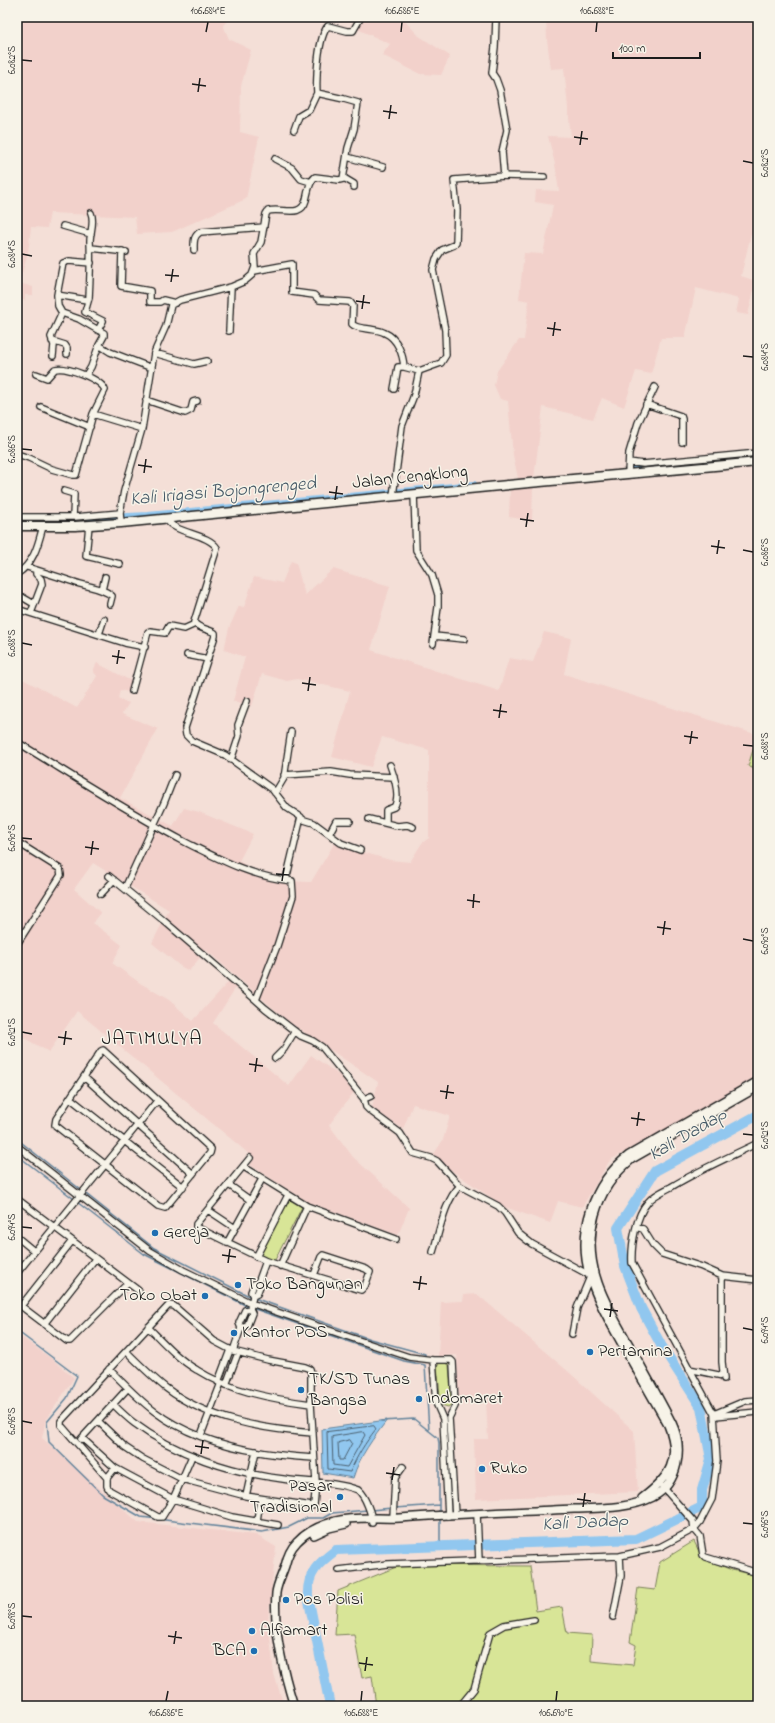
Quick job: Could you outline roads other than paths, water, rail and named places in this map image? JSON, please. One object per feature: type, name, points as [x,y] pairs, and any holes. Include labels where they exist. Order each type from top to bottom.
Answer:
[{"type":"main road","name":"Jalan Cengklong","points":[[17,526],[32,521],[43,526],[75,526],[89,525],[121,518],[166,519],[414,494],[628,468],[730,460],[758,462]]},
{"type":"street","points":[[294,130],[299,116],[309,110],[318,93],[316,82],[319,58],[326,28],[330,26],[347,31],[353,31],[361,17]]},
{"type":"street","points":[[487,17],[497,17],[492,73],[500,90],[507,130],[502,152],[504,176]]},
{"type":"street","points":[[318,93],[344,98],[358,103],[344,178]]},
{"type":"street","points":[[347,157],[383,167]]},
{"type":"street","points":[[276,159],[292,168],[298,178],[311,182]]},
{"type":"street","points":[[394,389],[398,367],[418,371],[441,363],[446,356],[445,330],[432,270],[436,259],[442,250],[456,243],[457,210],[454,181],[456,179],[504,176],[544,177]]},
{"type":"street","points":[[91,248],[124,252],[121,286],[150,291],[150,302],[160,302],[163,300],[175,302],[231,287],[249,278],[254,271],[254,254],[261,242],[266,214],[268,211],[295,211],[303,208],[311,182],[315,177],[339,180],[344,178],[354,184],[354,187]]},
{"type":"street","points":[[91,213],[93,218],[89,298],[85,312],[103,321],[98,330]]},
{"type":"street","points":[[63,226],[91,234]]},
{"type":"street","points":[[194,250],[194,239],[200,232],[264,227]]},
{"type":"street","points":[[86,375],[95,358],[104,334],[79,319],[62,313],[58,306],[57,295],[63,263],[69,261],[91,263]]},
{"type":"street","points":[[254,271],[292,264],[292,292],[314,295],[318,300],[350,302],[353,306],[352,324],[357,327],[382,331],[388,335],[399,347],[403,356],[404,367]]},
{"type":"street","points":[[229,331],[231,287]]},
{"type":"street","points":[[57,295],[73,299],[86,300],[89,298]]},
{"type":"street","points":[[17,517],[32,521],[74,517],[121,518],[124,491],[142,429],[154,353],[166,326],[171,305],[175,302]]},
{"type":"street","points":[[53,356],[54,345],[51,337],[62,313]]},
{"type":"street","points":[[52,341],[65,345],[67,348],[66,354]]},
{"type":"street","points":[[99,344],[110,352],[152,368]]},
{"type":"street","points":[[154,353],[194,364],[207,361]]},
{"type":"street","points":[[17,454],[52,469],[76,475],[93,414],[105,390],[102,386],[86,375],[58,368],[55,369],[49,377],[36,374]]},
{"type":"street","points":[[393,495],[402,426],[414,395],[418,371]]},
{"type":"street","points":[[655,387],[646,404],[630,446],[628,468],[643,464],[730,460],[758,454]]},
{"type":"street","points":[[146,400],[185,413],[191,410],[193,401],[197,401]]},
{"type":"street","points":[[646,404],[681,416],[682,442]]},
{"type":"street","points":[[41,407],[90,426]]},
{"type":"street","points":[[93,414],[142,429]]},
{"type":"street","points":[[64,491],[74,494],[75,526]]},
{"type":"street","points":[[414,494],[416,550],[432,575],[438,595],[438,607],[433,644]]},
{"type":"street","points":[[166,519],[173,525],[212,543],[217,548],[195,618],[195,624]]},
{"type":"street","points":[[89,525],[86,556],[120,564]]},
{"type":"street","points":[[17,574],[27,567],[37,546],[43,526]]},
{"type":"street","points":[[27,567],[102,590],[112,596],[110,604]]},
{"type":"street","points":[[31,613],[42,582],[36,574],[36,570]]},
{"type":"street","points":[[102,590],[105,577]]},
{"type":"street","points":[[17,594],[34,604]]},
{"type":"street","points":[[17,609],[145,647]]},
{"type":"street","points":[[99,634],[104,619]]},
{"type":"street","points":[[132,691],[147,635],[150,631],[162,634],[165,633],[169,626],[184,629],[195,624],[215,633],[185,732],[186,735],[192,741],[231,760],[275,793],[287,808],[300,816],[301,819],[314,823],[341,843],[360,850]]},
{"type":"street","points":[[434,636],[464,639]]},
{"type":"street","points":[[187,655],[208,659]]},
{"type":"street","points":[[231,760],[239,736],[238,725],[247,701]]},
{"type":"street","points":[[275,793],[282,783],[291,732]]},
{"type":"street","points":[[17,742],[153,825],[248,872],[292,881],[293,896],[277,946],[256,1000]]},
{"type":"street","points":[[386,823],[386,810],[392,808],[396,804],[394,777],[390,765]]},
{"type":"street","points":[[284,775],[331,772],[350,775],[394,777]]},
{"type":"street","points":[[125,888],[164,803],[175,775]]},
{"type":"street","points":[[286,880],[301,819]]},
{"type":"street","points":[[369,819],[397,826],[407,825],[412,827]]},
{"type":"street","points":[[329,834],[336,821],[350,821]]},
{"type":"street","points":[[17,842],[60,869],[60,875],[17,944]]},
{"type":"street","points":[[109,876],[265,1008],[295,1031],[322,1046],[364,1099],[366,1107],[402,1134],[412,1153],[437,1161],[460,1186],[498,1206],[506,1213],[518,1233],[532,1244],[593,1276]]},
{"type":"street","points":[[101,894],[114,880]]},
{"type":"street","points":[[275,1058],[284,1049],[295,1031]]},
{"type":"street","points":[[101,1051],[105,1051],[210,1149],[210,1153],[166,1207],[163,1208],[158,1206],[55,1125],[56,1119],[84,1077],[101,1051]]},
{"type":"street","points":[[84,1077],[193,1174]]},
{"type":"street","points":[[294,1706],[284,1671],[276,1608],[276,1592],[285,1565],[301,1544],[318,1532],[370,1515],[477,1518],[625,1506],[635,1502],[662,1486],[672,1465],[673,1445],[670,1432],[600,1302],[586,1250],[588,1217],[597,1192],[614,1168],[639,1148],[758,1081]]},
{"type":"street","points":[[572,1334],[577,1308],[593,1276],[591,1244],[594,1218],[602,1195],[616,1174],[626,1164],[642,1153],[758,1087]]},
{"type":"street","points":[[364,1099],[371,1096]]},
{"type":"street","points":[[70,1098],[183,1187]]},
{"type":"street","points":[[18,1271],[157,1101]]},
{"type":"street","points":[[339,1570],[388,1564],[479,1558],[620,1556],[660,1547],[694,1529],[700,1522],[712,1499],[717,1460],[714,1415],[632,1263],[636,1227],[643,1210],[648,1202],[655,1196],[758,1143]]},
{"type":"street","points":[[17,1146],[163,1260],[251,1303],[409,1357],[433,1360],[451,1360],[453,1362],[455,1403],[449,1418],[444,1516]]},
{"type":"street","points":[[250,1158],[196,1224],[196,1227],[266,1261],[314,1274],[361,1290],[365,1286],[370,1272],[366,1269],[324,1255],[321,1257],[314,1274]]},
{"type":"street","points":[[244,1167],[307,1206],[396,1239]]},
{"type":"street","points":[[227,1243],[262,1179]]},
{"type":"street","points":[[229,1185],[250,1200]]},
{"type":"street","points":[[433,1252],[447,1206],[454,1190],[460,1186]]},
{"type":"street","points":[[256,1257],[288,1195]]},
{"type":"street","points":[[17,1199],[140,1291]]},
{"type":"street","points":[[280,1266],[307,1206]]},
{"type":"street","points":[[208,1210],[235,1228]]},
{"type":"street","points":[[636,1227],[643,1229],[653,1245],[662,1254],[702,1267],[722,1276],[758,1280]]},
{"type":"street","points":[[17,1237],[34,1251]]},
{"type":"street","points":[[72,1241],[19,1305],[67,1341],[71,1341],[126,1285],[126,1282]]},
{"type":"street","points":[[44,1324],[95,1258]]},
{"type":"street","points":[[201,1435],[222,1383],[241,1328],[239,1323],[245,1310],[251,1303],[251,1292],[254,1284],[258,1283],[266,1261]]},
{"type":"street","points":[[689,1369],[724,1377],[722,1276]]},
{"type":"street","points":[[98,1421],[142,1459],[182,1479],[260,1499],[312,1506],[316,1503],[316,1482],[311,1373],[310,1369],[306,1367],[233,1351],[214,1341],[172,1305],[166,1307],[61,1421],[61,1425],[107,1478]]},
{"type":"street","points":[[148,1327],[183,1360],[196,1370],[222,1383],[276,1398],[312,1404]]},
{"type":"street","points":[[126,1351],[178,1396],[210,1412],[257,1426],[313,1433]]},
{"type":"street","points":[[222,1383],[233,1351]]},
{"type":"street","points":[[433,1360],[436,1403],[443,1419],[444,1516]]},
{"type":"street","points":[[109,1370],[154,1411],[201,1435],[256,1452],[314,1458]]},
{"type":"street","points":[[77,1443],[128,1388]]},
{"type":"street","points":[[714,1415],[745,1401],[758,1400]]},
{"type":"street","points":[[113,1404],[133,1423],[192,1456],[251,1473],[280,1479],[316,1482],[358,1490],[361,1492],[370,1515]]},
{"type":"street","points":[[714,1415],[758,1412]]},
{"type":"street","points":[[82,1438],[115,1468],[173,1499],[232,1517],[278,1525]]},
{"type":"street","points":[[246,1496],[256,1452]]},
{"type":"street","points":[[115,1468],[107,1478],[106,1486],[109,1490],[158,1517],[162,1517],[173,1499],[192,1456]]},
{"type":"street","points":[[393,1515],[396,1478],[404,1467]]},
{"type":"street","points":[[662,1486],[693,1521],[694,1529],[700,1536],[703,1556],[758,1573]]},
{"type":"street","points":[[257,1521],[260,1499]]},
{"type":"street","points":[[370,1515],[444,1516]]},
{"type":"street","points":[[477,1518],[479,1558]]},
{"type":"street","points":[[612,1617],[621,1576],[620,1556]]},
{"type":"street","points":[[460,1706],[474,1689],[490,1633],[504,1625],[534,1620]]},
{"type":"water","points":[[387,1420],[363,1455],[353,1478],[323,1473],[322,1429]]},
{"type":"waterway","name":"Kali Irigasi Bojongrenged","points":[[633,469],[725,461]]},
{"type":"waterway","name":"Kali Irigasi Bojongrenged","points":[[87,518],[148,515],[474,484]]},
{"type":"waterway","name":"Kali Dadap","points":[[330,1706],[308,1596],[308,1588],[315,1569],[324,1559],[336,1550],[636,1539],[702,1507],[702,1490],[711,1459],[701,1407],[661,1345],[641,1308],[625,1266],[618,1228],[655,1171],[758,1115]]},
{"type":"waterway","points":[[17,1139],[154,1248],[251,1297]]},
{"type":"waterway","points":[[17,1155],[74,1199]]},
{"type":"waterway","points":[[77,1202],[144,1254],[249,1307]]},
{"type":"waterway","points":[[254,1298],[370,1339],[425,1354],[425,1357]]},
{"type":"waterway","points":[[252,1308],[404,1361],[425,1365],[429,1431]]},
{"type":"waterway","points":[[17,1331],[77,1376],[67,1398],[47,1422],[49,1442],[103,1495],[141,1517],[262,1532],[289,1527],[307,1518],[323,1518],[332,1513],[368,1510]]},
{"type":"waterway","points":[[382,1421],[414,1419],[438,1438],[439,1505]]},
{"type":"waterway","points":[[395,1508],[439,1505],[439,1513]]},
{"type":"waterway","points":[[371,1510],[392,1508]]},
{"type":"waterway","points":[[440,1519],[440,1546]]},
{"type":"place","name":"Gereja","points":[[155,1233]]},
{"type":"place","name":"Toko Bangunan","points":[[238,1285]]},
{"type":"place","name":"Toko Obat","points":[[205,1296]]},
{"type":"place","name":"Kantor POS","points":[[234,1333]]},
{"type":"place","name":"Pertamina","points":[[590,1352]]},
{"type":"place","name":"TK/SD Tunas Bangsa","points":[[301,1390]]},
{"type":"place","name":"Indomaret","points":[[419,1399]]},
{"type":"place","name":"Ruko","points":[[482,1469]]},
{"type":"place","name":"Pasar Tradisional","points":[[340,1497]]},
{"type":"place","name":"Pos Polisi","points":[[286,1600]]},
{"type":"place","name":"Alfamart","points":[[252,1631]]},
{"type":"place","name":"BCA","points":[[254,1651]]},
{"type":"district","name":"JATIMULYA","points":[[152,1039]]}]
